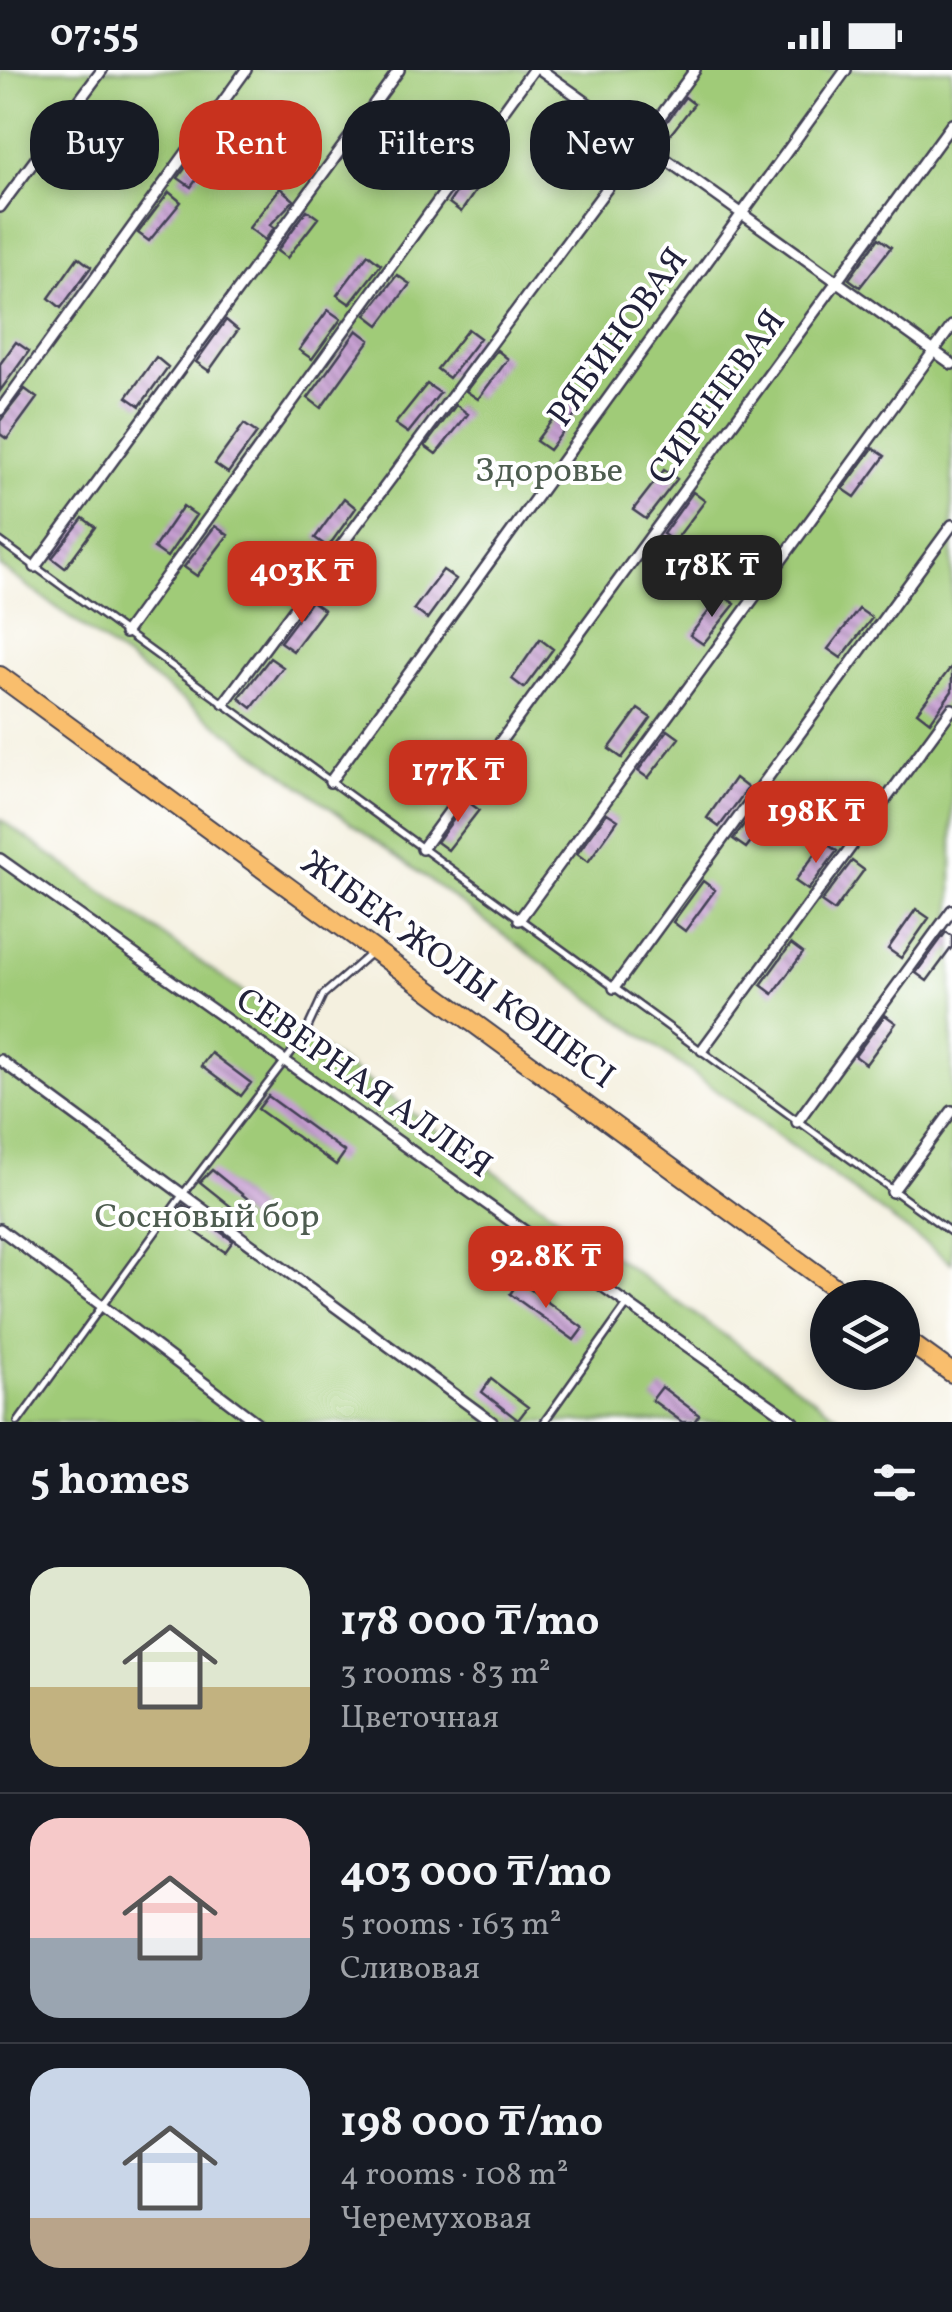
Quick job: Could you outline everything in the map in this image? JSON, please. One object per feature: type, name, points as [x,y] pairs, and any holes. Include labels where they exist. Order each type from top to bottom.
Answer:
[{"type":"highway","points":[[0,676],[27,696]]},
{"type":"highway","points":[[0,685],[27,696]]},
{"type":"highway","name":"ЖІБЕК ЖОЛЫ КӨШЕСІ","points":[[27,696],[824,1280]]},
{"type":"highway","points":[[920,1349],[952,1373]]},
{"type":"street","points":[[0,206],[102,70]]},
{"type":"street","points":[[0,410],[246,70]]},
{"type":"street","points":[[35,567],[400,70]]},
{"type":"street","points":[[125,633],[537,70],[582,100]]},
{"type":"street","points":[[670,105],[695,70]]},
{"type":"street","name":"РЯБИНОВАЯ","points":[[330,782],[846,70]]},
{"type":"street","name":"СИРЕНЕВАЯ","points":[[422,850],[952,124]]},
{"type":"street","points":[[670,161],[952,364]]},
{"type":"street","points":[[224,702],[608,190]]},
{"type":"street","points":[[519,920],[952,326]]},
{"type":"street","points":[[614,988],[952,525]]},
{"type":"street","points":[[702,1050],[952,709]]},
{"type":"street","name":"СЕВЕРНАЯ АЛЛЕЯ","points":[[0,858],[282,1062],[794,1422]]},
{"type":"street","points":[[797,1122],[952,910]]},
{"type":"street","points":[[0,1060],[492,1422]]},
{"type":"street","points":[[892,1192],[952,1110]]},
{"type":"street","points":[[0,1229],[256,1422]]},
{"type":"lane","points":[[0,542],[952,1234]]},
{"type":"lane","points":[[18,1422],[183,1194],[304,1036],[323,995],[374,950]]},
{"type":"lane","points":[[544,1422],[628,1302]]},
{"type":"green space","name":"Здоровье","points":[[0,70],[952,70],[952,1263],[0,566]]},
{"type":"green space","name":"Сосновый бор","points":[[0,819],[846,1422],[0,1422]]},
{"type":"building","points":[[685,97],[694,104],[670,135],[670,118]]},
{"type":"building","points":[[278,190],[294,200],[270,225],[274,228],[265,240],[249,228]]},
{"type":"building","points":[[458,190],[476,190],[461,212],[449,203]]},
{"type":"building","points":[[169,192],[181,202],[149,241],[138,233]]},
{"type":"building","points":[[307,210],[318,218],[287,258],[277,251]]},
{"type":"building","points":[[879,238],[891,247],[860,287],[849,279]]},
{"type":"building","points":[[368,254],[381,264],[350,304],[337,295]]},
{"type":"building","points":[[78,257],[91,267],[61,308],[49,298]]},
{"type":"building","points":[[397,275],[410,284],[379,325],[366,315]]},
{"type":"building","points":[[328,310],[341,319],[312,359],[299,350]]},
{"type":"building","points":[[226,320],[238,330],[209,371],[196,362]]},
{"type":"building","points":[[468,329],[480,338],[449,378],[437,369]]},
{"type":"building","points":[[357,330],[370,340],[321,408],[308,398]]},
{"type":"building","points":[[16,342],[29,351],[0,391],[0,364]]},
{"type":"building","points":[[497,350],[508,359],[478,399],[466,391]]},
{"type":"building","points":[[156,357],[168,367],[140,406],[127,397]]},
{"type":"building","points":[[427,384],[440,393],[408,433],[395,424]]},
{"type":"building","points":[[25,389],[37,398],[7,439],[0,434],[0,421]]},
{"type":"building","points":[[567,400],[580,409],[549,450],[536,441]]},
{"type":"building","points":[[456,405],[468,414],[436,454],[425,446]]},
{"type":"building","points":[[244,424],[257,433],[228,473],[215,464]]},
{"type":"building","points":[[873,448],[885,456],[855,497],[843,489]]},
{"type":"building","points":[[664,470],[677,479],[646,519],[633,510]]},
{"type":"building","points":[[693,492],[705,501],[674,542],[663,534]]},
{"type":"building","points":[[344,498],[356,508],[328,547],[315,538]]},
{"type":"building","points":[[183,506],[196,515],[167,557],[154,548]]},
{"type":"building","points":[[83,518],[95,527],[65,568],[52,558]]},
{"type":"building","points":[[215,526],[228,535],[197,576],[184,567]]},
{"type":"building","points":[[762,539],[775,549],[744,589],[731,580]]},
{"type":"building","points":[[443,570],[456,579],[427,619],[414,609]]},
{"type":"building","points":[[722,595],[735,604],[703,644],[690,635]]},
{"type":"building","points":[[311,601],[324,610],[293,651],[280,642]]},
{"type":"building","points":[[859,609],[872,618],[841,658],[828,649]]},
{"type":"building","points":[[540,639],[553,649],[524,688],[512,679]]},
{"type":"building","points":[[270,658],[283,667],[252,708],[239,698]]},
{"type":"building","points":[[952,666],[952,691],[930,722],[917,712]]},
{"type":"building","points":[[638,709],[651,718],[622,758],[609,749]]},
{"type":"building","points":[[668,730],[679,738],[648,778],[638,771]]},
{"type":"building","points":[[508,745],[520,753],[489,794],[478,786]]},
{"type":"building","points":[[735,778],[748,788],[719,827],[707,818]]},
{"type":"building","points":[[764,798],[777,807],[746,848],[733,839]]},
{"type":"building","points":[[467,801],[479,810],[448,850],[437,842]]},
{"type":"building","points":[[607,813],[618,820],[588,862],[577,854]]},
{"type":"building","points":[[824,842],[837,851],[808,890],[795,881]]},
{"type":"building","points":[[852,861],[864,870],[834,911],[821,902]]},
{"type":"building","points":[[703,881],[715,890],[685,931],[673,922]]},
{"type":"building","points":[[916,909],[929,918],[901,958],[888,949]]},
{"type":"building","points":[[946,932],[952,936],[952,947],[927,981],[916,973]]},
{"type":"building","points":[[791,944],[803,953],[773,994],[761,985]]},
{"type":"building","points":[[885,1015],[896,1023],[866,1064],[855,1056]]},
{"type":"building","points":[[211,1053],[251,1083],[241,1096],[201,1066]]},
{"type":"building","points":[[268,1096],[345,1152],[336,1165],[258,1109]]},
{"type":"building","points":[[212,1170],[259,1208],[249,1221],[200,1182]]},
{"type":"building","points":[[183,1205],[233,1241],[225,1252],[174,1217]]},
{"type":"building","points":[[519,1281],[583,1328],[574,1340],[510,1294]]},
{"type":"building","points":[[491,1379],[528,1407],[518,1420],[482,1392]]},
{"type":"building","points":[[662,1387],[699,1415],[694,1422],[682,1422],[652,1400]]}]
